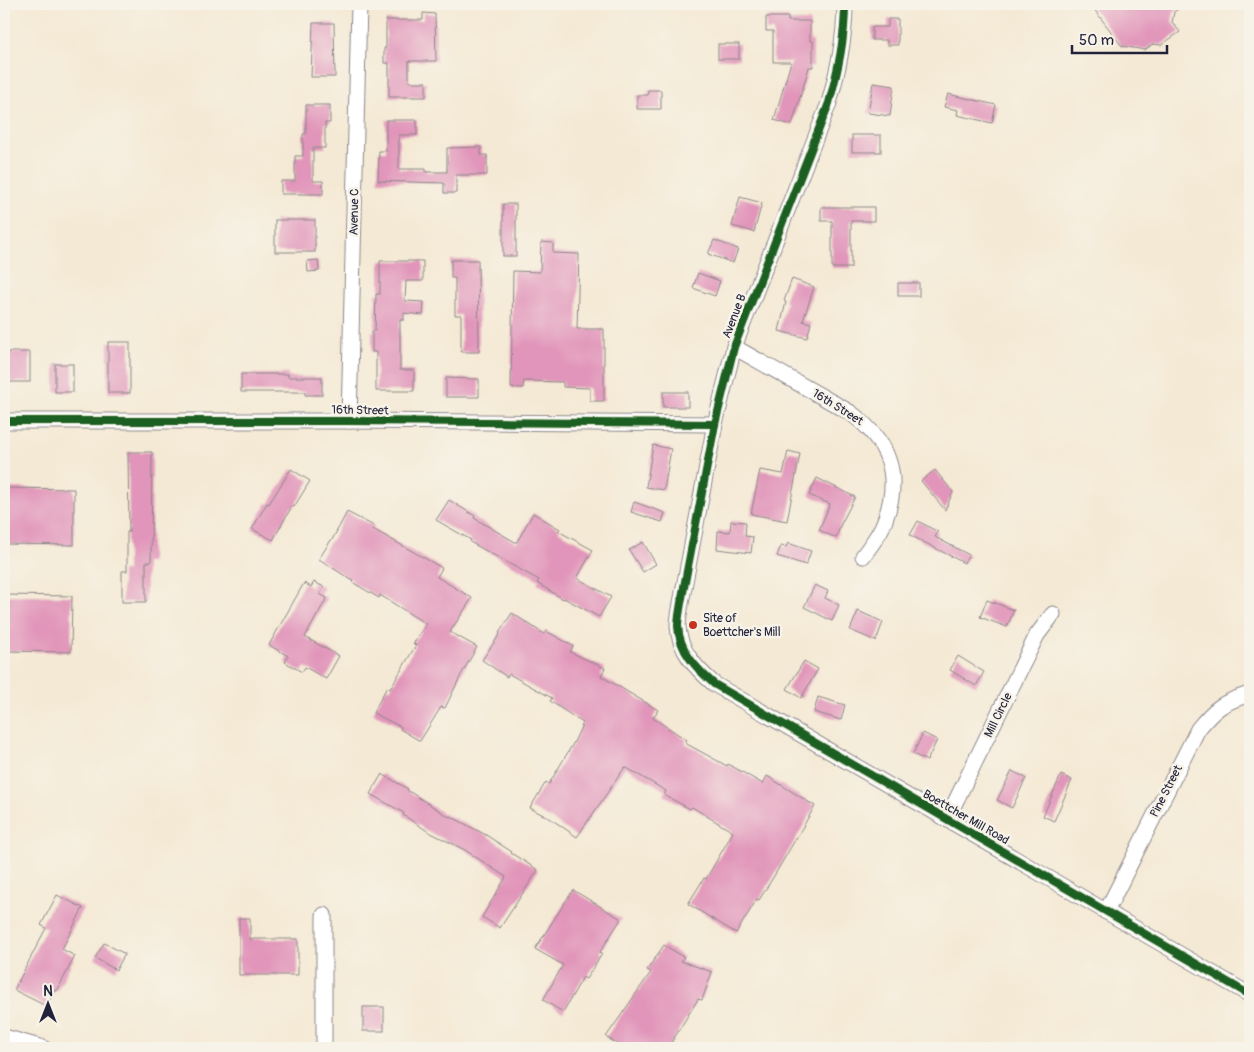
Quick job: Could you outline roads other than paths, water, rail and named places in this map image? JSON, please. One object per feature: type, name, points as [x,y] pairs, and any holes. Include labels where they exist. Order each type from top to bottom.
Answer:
[{"type":"street","name":"Avenue C","points":[[349,421],[359,4]]},
{"type":"street","name":"Avenue B","points":[[682,645],[678,626],[681,603],[715,424],[734,347],[828,103],[839,65],[845,29],[845,4]]},
{"type":"street","name":"16th Street","points":[[734,347],[851,413],[868,426],[880,441],[888,457],[892,477],[891,500],[885,521],[863,556]]},
{"type":"street","name":"16th Street","points":[[4,421],[715,424]]},
{"type":"street","name":"Mill Circle","points":[[947,818],[1037,635],[1053,614]]},
{"type":"street","name":"Boettcher Mill Road","points":[[682,645],[700,672],[714,684],[1250,995]]},
{"type":"street","name":"Pine Street","points":[[1106,912],[1198,729],[1213,711],[1234,699],[1250,694]]},
{"type":"street","points":[[324,915],[324,1048]]},
{"type":"street","points":[[4,1037],[43,1048]]},
{"type":"street","points":[[4,1043],[6,1048]]},
{"type":"place","name":"Site of Boettcher's Mill","points":[[693,625]]}]
